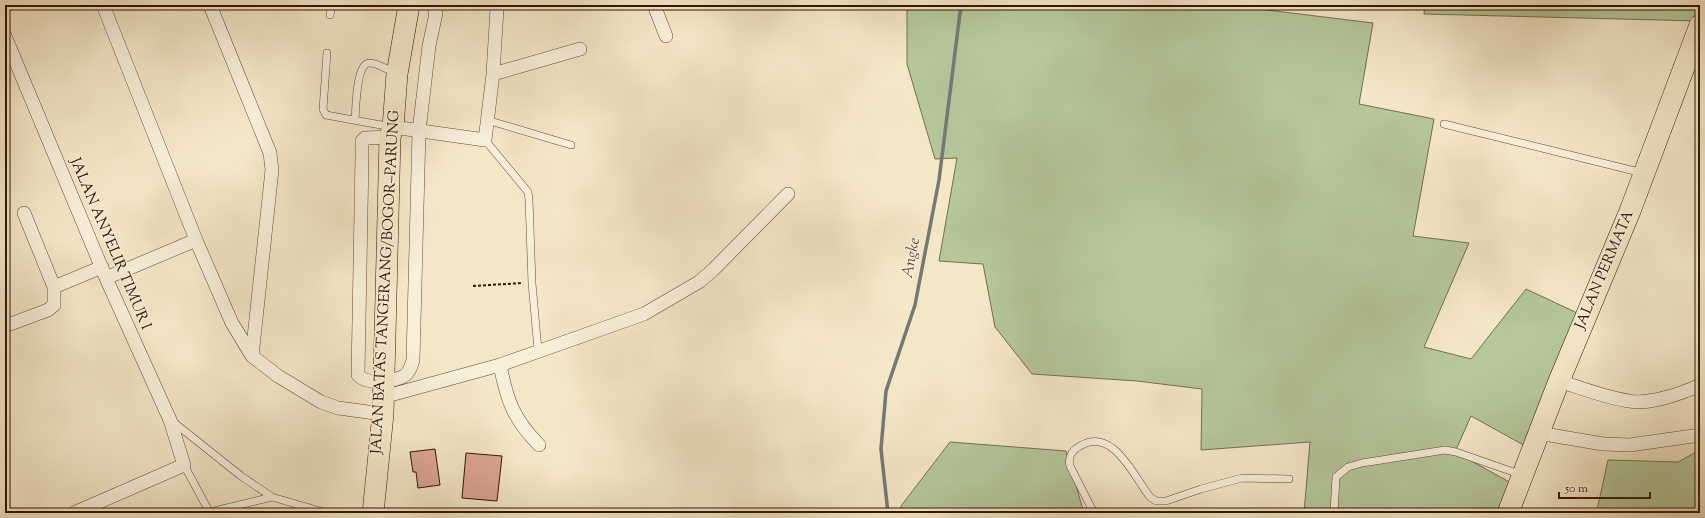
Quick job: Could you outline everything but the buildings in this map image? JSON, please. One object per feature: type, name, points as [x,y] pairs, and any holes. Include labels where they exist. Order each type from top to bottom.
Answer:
[{"type":"main road","name":"JALAN BATAS TANGERANG/BOGOR–PARUNG","points":[[373,513],[384,398],[391,132],[397,74],[409,5]]},
{"type":"main road","name":"JALAN PERMATA","points":[[1508,513],[1558,382],[1645,174],[1699,29]]},
{"type":"street","points":[[103,5],[196,240],[232,323],[252,356],[278,376],[321,402],[345,409],[500,365],[538,350],[644,314],[699,282],[714,270],[788,194]]},
{"type":"street","points":[[384,398],[410,369],[413,360],[419,131],[429,46],[436,13],[433,5]]},
{"type":"street","points":[[654,5],[666,36]]},
{"type":"street","points":[[211,6],[270,153],[272,170],[252,356]]},
{"type":"street","points":[[384,398],[358,375],[362,165],[364,140],[368,137],[391,132],[419,131],[484,140],[493,74],[496,8]]},
{"type":"street","name":"JALAN ANYELIR TIMUR I","points":[[5,36],[104,272],[170,420],[184,465]]},
{"type":"street","points":[[493,74],[580,49]]},
{"type":"street","points":[[5,326],[36,315],[54,305],[54,287],[24,213]]},
{"type":"street","points":[[54,287],[104,272],[196,240]]},
{"type":"street","points":[[500,365],[505,392],[513,412],[526,431],[539,445]]},
{"type":"street","points":[[1558,382],[1629,402],[1650,401],[1700,385]]},
{"type":"street","points":[[1538,433],[1603,444],[1630,445],[1700,435]]},
{"type":"street","points":[[74,513],[184,465]]},
{"type":"lane","points":[[330,15],[332,5]]},
{"type":"lane","points":[[327,53],[323,109],[326,115],[354,120],[391,132]]},
{"type":"lane","points":[[354,120],[359,72],[363,65],[372,63],[397,74]]},
{"type":"lane","points":[[487,120],[571,144]]},
{"type":"lane","points":[[1444,124],[1645,174]]},
{"type":"lane","points":[[484,140],[528,192],[532,283],[538,350]]},
{"type":"lane","points":[[170,420],[241,476],[272,497],[327,513]]},
{"type":"lane","points":[[1094,513],[1070,466],[1069,459],[1070,454],[1080,446],[1091,443],[1107,443],[1116,451],[1150,497],[1156,501],[1166,501],[1201,489],[1242,478],[1289,479]]},
{"type":"lane","points":[[1334,513],[1336,477],[1348,467],[1362,463],[1445,450],[1456,452],[1523,475]]},
{"type":"lane","points":[[184,465],[210,512],[272,497]]},
{"type":"path","points":[[473,286],[532,283]]},
{"type":"green space","points":[[907,5],[1226,5],[1373,23],[1359,104],[1434,119],[1413,236],[1469,243],[1424,347],[1471,359],[1526,289],[1588,318],[1529,448],[1471,416],[1455,452],[1513,484],[1501,513],[1304,513],[1310,442],[1201,450],[1202,389],[1137,381],[1032,374],[995,327],[983,264],[939,261],[957,158],[935,159],[907,64]]},
{"type":"green space","points":[[1425,5],[1700,5],[1700,20],[1424,14]]},
{"type":"green space","points":[[950,442],[1066,451],[1084,513],[900,513],[901,506]]},
{"type":"green space","points":[[1700,450],[1700,513],[1580,513],[1597,510],[1608,460],[1678,462]]},
{"type":"waterway","name":"Angke","points":[[888,513],[881,449],[886,391],[915,305],[939,180],[961,5]]}]
